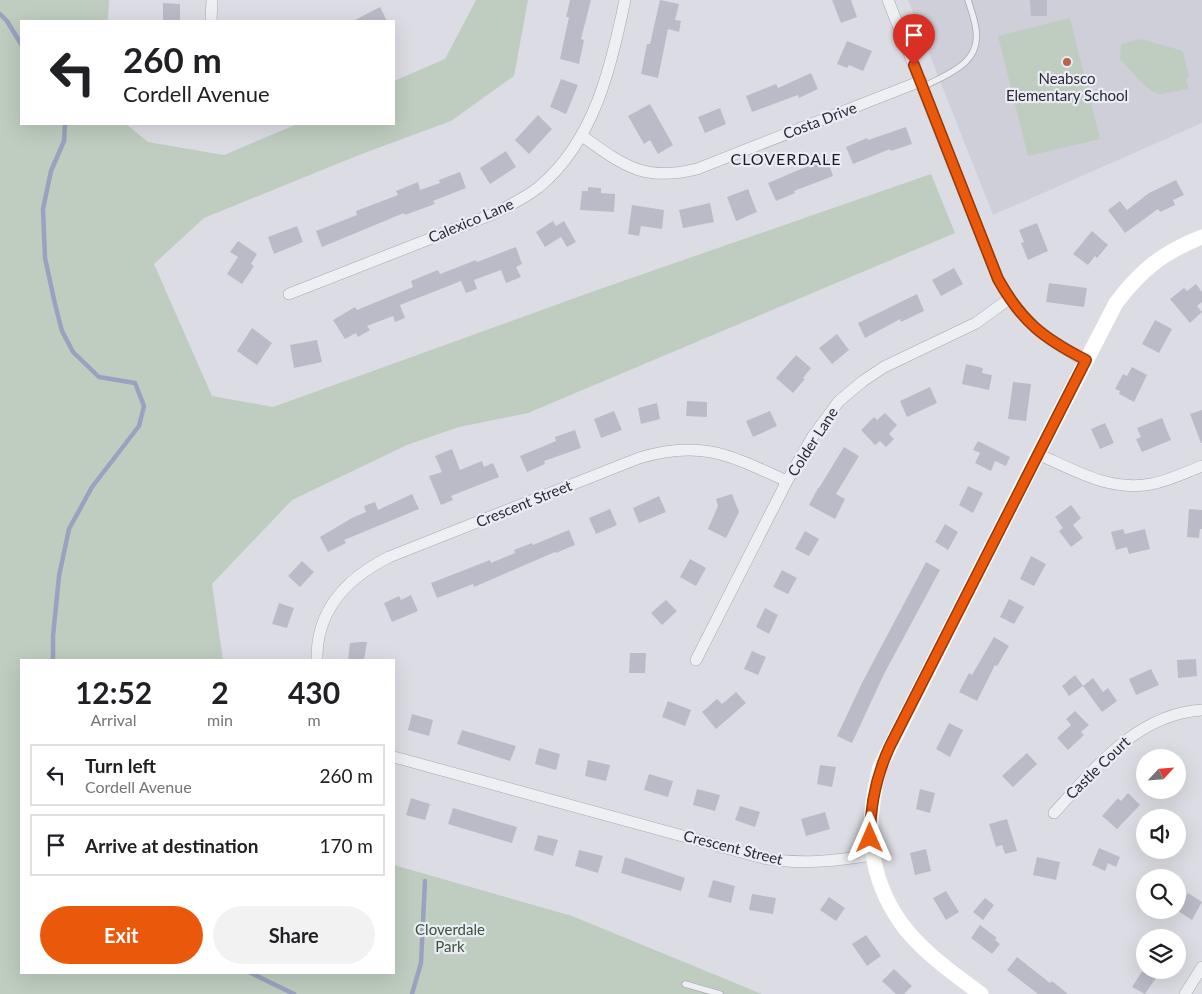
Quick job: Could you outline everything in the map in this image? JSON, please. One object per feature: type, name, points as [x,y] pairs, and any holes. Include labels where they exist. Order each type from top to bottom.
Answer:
[{"type":"street","points":[[211,20],[212,0]]},
{"type":"street","name":"Calexico Lane","points":[[289,294],[493,214],[514,204],[552,176],[582,136],[597,103],[610,67],[625,0]]},
{"type":"street","points":[[888,0],[998,279],[1008,299],[1034,328],[1051,341],[1086,360]]},
{"type":"street","name":"Costa Drive","points":[[582,136],[627,166],[643,172],[677,174],[698,169],[922,84]]},
{"type":"street","points":[[981,994],[942,964],[918,942],[902,924],[889,903],[879,880],[872,855],[870,814],[880,768],[1116,303],[1144,270],[1162,256],[1202,237]]},
{"type":"street","name":"Colder Lane","points":[[696,660],[787,481],[827,415],[862,381],[895,361],[976,323],[1008,299]]},
{"type":"street","name":"Crescent Street","points":[[317,659],[320,631],[334,601],[356,576],[371,566],[389,557],[639,458],[676,450],[712,452],[735,458],[787,481]]},
{"type":"street","points":[[1038,454],[1102,482],[1132,486],[1165,481],[1202,466]]},
{"type":"street","name":"Castle Court","points":[[1054,813],[1128,737],[1149,724],[1173,715],[1202,710]]},
{"type":"street","name":"Crescent Street","points":[[395,757],[763,858],[783,861],[817,862],[872,855]]},
{"type":"street","points":[[1185,994],[1202,966]]},
{"type":"lane","points":[[922,84],[958,69],[973,54],[976,30],[968,0]]},
{"type":"lane","points":[[685,984],[720,994]]},
{"type":"shaded area","name":"Neabsco Elementary School","points":[[908,0],[1202,0],[1202,123],[993,215]]},
{"type":"green space","name":"Cloverdale Park","points":[[0,0],[109,0],[108,20],[20,20],[20,125],[127,125],[148,142],[224,155],[295,125],[395,125],[395,81],[445,59],[476,0],[528,0],[514,76],[451,121],[359,155],[204,218],[154,264],[212,396],[273,407],[597,290],[931,174],[955,233],[528,413],[459,427],[407,445],[292,500],[212,584],[223,659],[20,659],[20,974],[395,974],[395,865],[572,916],[762,994],[0,994]]},
{"type":"green space","points":[[1070,18],[1100,139],[1028,156],[998,36]]},
{"type":"green space","points":[[1141,39],[1183,51],[1189,76],[1186,80],[1189,89],[1161,94],[1150,90],[1139,80],[1120,59],[1121,44]]},
{"type":"building","points":[[570,0],[591,0],[581,39],[584,40],[579,64],[560,59],[569,17],[566,17]]},
{"type":"building","points":[[660,0],[679,4],[675,20],[681,21],[679,32],[668,29],[658,78],[641,74],[647,44],[650,44]]},
{"type":"building","points":[[832,0],[851,0],[857,17],[841,23]]},
{"type":"building","points":[[1030,0],[1047,0],[1047,16],[1031,16]]},
{"type":"building","points":[[163,3],[180,4],[180,20],[163,20]]},
{"type":"building","points":[[380,7],[386,20],[355,20]]},
{"type":"building","points":[[847,41],[872,51],[863,71],[849,65],[847,68],[837,64]]},
{"type":"building","points":[[811,73],[818,89],[799,98],[798,95],[752,112],[746,96],[776,84],[778,88]]},
{"type":"building","points":[[561,79],[578,85],[566,114],[550,107]]},
{"type":"building","points":[[650,104],[673,145],[658,154],[650,140],[644,144],[628,116]]},
{"type":"building","points":[[720,108],[726,124],[705,133],[698,117]]},
{"type":"building","points":[[538,115],[552,129],[529,154],[515,140]]},
{"type":"building","points":[[906,127],[912,144],[891,151],[890,149],[853,164],[846,147],[867,138],[868,140]]},
{"type":"building","points":[[506,151],[516,167],[490,184],[480,168]]},
{"type":"building","points":[[827,158],[833,176],[794,191],[795,193],[776,201],[768,183]]},
{"type":"building","points":[[460,172],[466,188],[433,201],[435,204],[405,215],[404,213],[322,247],[316,231],[357,215],[356,211],[398,195],[396,191],[418,182],[420,190],[440,183],[439,180]]},
{"type":"building","points":[[1176,180],[1184,195],[1173,200],[1175,205],[1160,212],[1158,209],[1125,233],[1108,210],[1120,201],[1127,210],[1149,193]]},
{"type":"building","points":[[588,187],[601,188],[601,193],[615,194],[614,212],[580,210],[582,191],[588,191]]},
{"type":"building","points":[[748,189],[757,212],[736,221],[727,197]]},
{"type":"building","points":[[710,203],[714,222],[683,228],[679,210]]},
{"type":"building","points":[[632,205],[664,210],[662,229],[641,226],[639,236],[628,234]]},
{"type":"building","points":[[553,221],[556,226],[564,221],[576,242],[567,247],[561,237],[545,247],[536,232]]},
{"type":"building","points":[[1037,223],[1048,251],[1028,260],[1021,243],[1024,242],[1019,230]]},
{"type":"building","points":[[297,226],[303,242],[274,254],[268,237]]},
{"type":"building","points":[[1092,231],[1108,245],[1088,265],[1073,254]]},
{"type":"building","points":[[238,241],[257,254],[251,264],[254,266],[242,284],[227,274],[238,257],[230,252]]},
{"type":"building","points":[[516,247],[522,264],[516,267],[521,277],[506,283],[501,270],[474,280],[477,289],[466,293],[461,281],[400,305],[405,318],[395,322],[393,316],[367,326],[370,330],[358,337],[356,333],[345,339],[333,320],[355,307],[357,310],[413,287],[411,281],[438,270],[440,274]]},
{"type":"building","points":[[954,268],[963,284],[941,296],[932,280]]},
{"type":"building","points":[[1049,283],[1087,288],[1084,307],[1046,302]]},
{"type":"building","points":[[1196,284],[1202,292],[1202,302],[1197,306],[1202,312],[1190,323],[1170,299],[1184,288],[1187,291]]},
{"type":"building","points":[[917,294],[924,311],[901,322],[900,319],[865,338],[858,323]]},
{"type":"building","points":[[1155,320],[1172,329],[1159,353],[1142,344]]},
{"type":"building","points":[[252,328],[272,343],[257,365],[237,351]]},
{"type":"building","points":[[837,334],[849,350],[832,364],[819,348]]},
{"type":"building","points":[[317,340],[322,362],[294,368],[290,345]]},
{"type":"building","points":[[796,355],[811,368],[803,378],[805,379],[793,393],[776,378]]},
{"type":"building","points":[[966,364],[983,368],[982,373],[992,375],[989,390],[962,384]]},
{"type":"building","points":[[1132,367],[1147,375],[1134,402],[1119,394],[1120,391],[1115,389],[1123,374],[1127,376]]},
{"type":"building","points":[[1013,382],[1031,384],[1026,421],[1008,419]]},
{"type":"building","points":[[930,387],[937,403],[907,417],[900,401]]},
{"type":"building","points":[[687,401],[707,402],[707,417],[686,416]]},
{"type":"building","points":[[657,403],[660,419],[641,424],[638,408]]},
{"type":"building","points":[[1202,410],[1202,443],[1201,443],[1190,414]]},
{"type":"building","points":[[614,411],[622,430],[601,438],[594,419]]},
{"type":"building","points":[[770,411],[777,426],[753,437],[746,421]]},
{"type":"building","points":[[885,413],[897,425],[889,434],[894,439],[886,447],[880,441],[875,445],[861,430],[874,417],[877,420]]},
{"type":"building","points":[[1162,418],[1171,440],[1142,452],[1136,439],[1141,437],[1137,428]]},
{"type":"building","points":[[1105,423],[1114,443],[1100,449],[1091,429]]},
{"type":"building","points":[[575,430],[581,448],[544,461],[545,464],[527,472],[520,456],[556,441],[555,437]]},
{"type":"building","points":[[978,441],[1010,457],[1006,466],[995,461],[991,471],[975,463],[980,453],[973,450]]},
{"type":"building","points":[[844,447],[859,456],[836,494],[845,499],[835,519],[809,505]]},
{"type":"building","points":[[452,449],[460,470],[482,461],[484,467],[493,463],[499,477],[451,496],[453,500],[441,505],[429,476],[442,472],[435,456]]},
{"type":"building","points":[[968,486],[983,493],[973,513],[959,505]]},
{"type":"building","points":[[412,494],[419,509],[344,540],[346,543],[328,552],[320,537],[366,512],[364,506],[375,502],[378,510]]},
{"type":"building","points":[[732,494],[739,512],[726,538],[708,529],[718,506],[716,499]]},
{"type":"building","points":[[659,496],[666,512],[639,523],[633,508]]},
{"type":"building","points":[[1071,505],[1081,518],[1073,525],[1083,538],[1071,547],[1059,531],[1063,528],[1055,517]]},
{"type":"building","points":[[610,509],[617,525],[596,534],[589,518]]},
{"type":"building","points":[[1189,509],[1202,510],[1202,529],[1200,529],[1199,538],[1187,537]]},
{"type":"building","points":[[945,524],[958,532],[948,550],[935,542]]},
{"type":"building","points":[[1123,529],[1125,534],[1145,529],[1150,549],[1129,554],[1127,547],[1116,550],[1111,532]]},
{"type":"building","points":[[569,530],[575,545],[474,587],[473,584],[437,598],[431,583],[490,560],[491,563],[515,553],[514,550],[532,543],[533,545]]},
{"type":"building","points":[[805,531],[819,539],[809,556],[795,549]]},
{"type":"building","points":[[1031,556],[1046,564],[1034,586],[1020,579]]},
{"type":"building","points":[[690,559],[706,568],[696,586],[680,577]]},
{"type":"building","points":[[302,561],[314,572],[300,587],[288,576]]},
{"type":"building","points":[[926,562],[940,570],[884,674],[852,743],[837,736],[863,681]]},
{"type":"building","points":[[782,570],[797,578],[788,594],[773,587]]},
{"type":"building","points":[[411,595],[418,611],[392,622],[384,603],[399,596],[401,600]]},
{"type":"building","points":[[1009,599],[1024,607],[1014,624],[1000,617]]},
{"type":"building","points":[[666,600],[677,611],[662,625],[651,613]]},
{"type":"building","points":[[279,603],[294,608],[287,628],[272,624]]},
{"type":"building","points":[[765,608],[778,615],[769,634],[756,627]]},
{"type":"building","points":[[994,637],[1009,646],[997,666],[995,665],[977,701],[959,692],[969,673],[972,675]]},
{"type":"building","points":[[367,642],[364,659],[348,659],[350,643]]},
{"type":"building","points":[[752,651],[766,657],[758,675],[744,669]]},
{"type":"building","points":[[630,653],[646,653],[645,673],[629,673]]},
{"type":"building","points":[[1196,659],[1197,676],[1178,678],[1177,660]]},
{"type":"building","points":[[1151,669],[1159,685],[1136,695],[1129,679]]},
{"type":"building","points":[[1075,675],[1083,686],[1069,696],[1062,686]]},
{"type":"building","points":[[1093,678],[1103,692],[1108,688],[1117,701],[1102,712],[1083,686]]},
{"type":"building","points":[[736,692],[746,703],[716,729],[702,712],[717,699],[722,704]]},
{"type":"building","points":[[668,701],[691,710],[685,726],[662,717]]},
{"type":"building","points":[[1075,711],[1089,725],[1081,732],[1084,735],[1068,750],[1057,738],[1071,725],[1066,719]]},
{"type":"building","points":[[412,714],[433,720],[429,736],[408,730]]},
{"type":"building","points":[[949,723],[963,730],[950,757],[936,749]]},
{"type":"building","points":[[462,730],[516,746],[510,761],[457,744]]},
{"type":"building","points":[[539,748],[560,754],[556,770],[535,764]]},
{"type":"building","points":[[1027,753],[1037,764],[1013,787],[1002,776]]},
{"type":"building","points":[[588,760],[610,765],[606,781],[585,776]]},
{"type":"building","points":[[820,765],[836,767],[832,787],[817,784]]},
{"type":"building","points":[[649,774],[673,781],[668,797],[644,790]]},
{"type":"building","points":[[697,789],[720,795],[715,811],[693,805]]},
{"type":"building","points":[[920,789],[935,793],[930,813],[916,809]]},
{"type":"building","points":[[1128,793],[1140,805],[1117,829],[1102,816],[1118,798],[1121,801]]},
{"type":"building","points":[[411,798],[430,804],[425,820],[406,815]]},
{"type":"building","points":[[740,806],[760,812],[755,827],[735,820]]},
{"type":"building","points":[[453,808],[517,827],[512,843],[448,824]]},
{"type":"building","points":[[825,812],[830,829],[806,836],[801,819]]},
{"type":"building","points":[[1007,819],[1017,851],[1005,854],[1002,845],[996,847],[989,824]]},
{"type":"building","points":[[538,835],[558,840],[553,856],[534,850]]},
{"type":"building","points":[[1099,848],[1120,857],[1116,867],[1108,863],[1105,871],[1092,865]]},
{"type":"building","points":[[926,849],[931,871],[915,875],[910,853]]},
{"type":"building","points":[[579,850],[603,856],[598,873],[575,866]]},
{"type":"building","points":[[625,857],[685,878],[681,891],[621,873]]},
{"type":"building","points":[[1037,857],[1060,862],[1056,880],[1033,875]]},
{"type":"building","points":[[713,880],[735,886],[731,903],[708,897]]},
{"type":"building","points":[[946,891],[959,912],[946,920],[933,898]]},
{"type":"building","points":[[1188,893],[1202,902],[1192,920],[1186,916],[1186,897]]},
{"type":"building","points":[[752,894],[776,898],[773,914],[749,910]]},
{"type":"building","points":[[829,897],[845,908],[836,921],[820,910]]},
{"type":"building","points":[[985,898],[994,905],[983,920],[973,912]]},
{"type":"building","points":[[980,925],[997,938],[995,940],[1000,944],[992,954],[971,938]]},
{"type":"building","points":[[866,935],[881,956],[867,966],[852,944]]},
{"type":"building","points":[[1017,957],[1050,983],[1052,981],[1068,994],[1038,994],[1007,970]]},
{"type":"building","points":[[894,969],[912,986],[904,994],[896,994],[882,981]]},
{"type":"building","points":[[1137,979],[1155,979],[1145,994],[1132,987]]},
{"type":"waterway","points":[[0,14],[7,21],[20,42]]},
{"type":"waterway","points":[[53,659],[53,636],[59,576],[69,529],[92,487],[139,426],[144,406],[135,383],[99,377],[73,352],[62,331],[45,258],[43,209],[51,171],[64,141],[65,125]]},
{"type":"waterway","points":[[412,994],[421,963],[425,881]]},
{"type":"waterway","points":[[253,974],[294,994]]},
{"type":"place","name":"Neabsco Elementary School","points":[[1067,62]]},
{"type":"district","name":"CLOVERDALE","points":[[786,159]]},
{"type":"route","points":[[870,838],[870,814],[880,768],[1086,360],[1062,348],[1034,328],[1008,299],[998,279],[914,65]]}]
